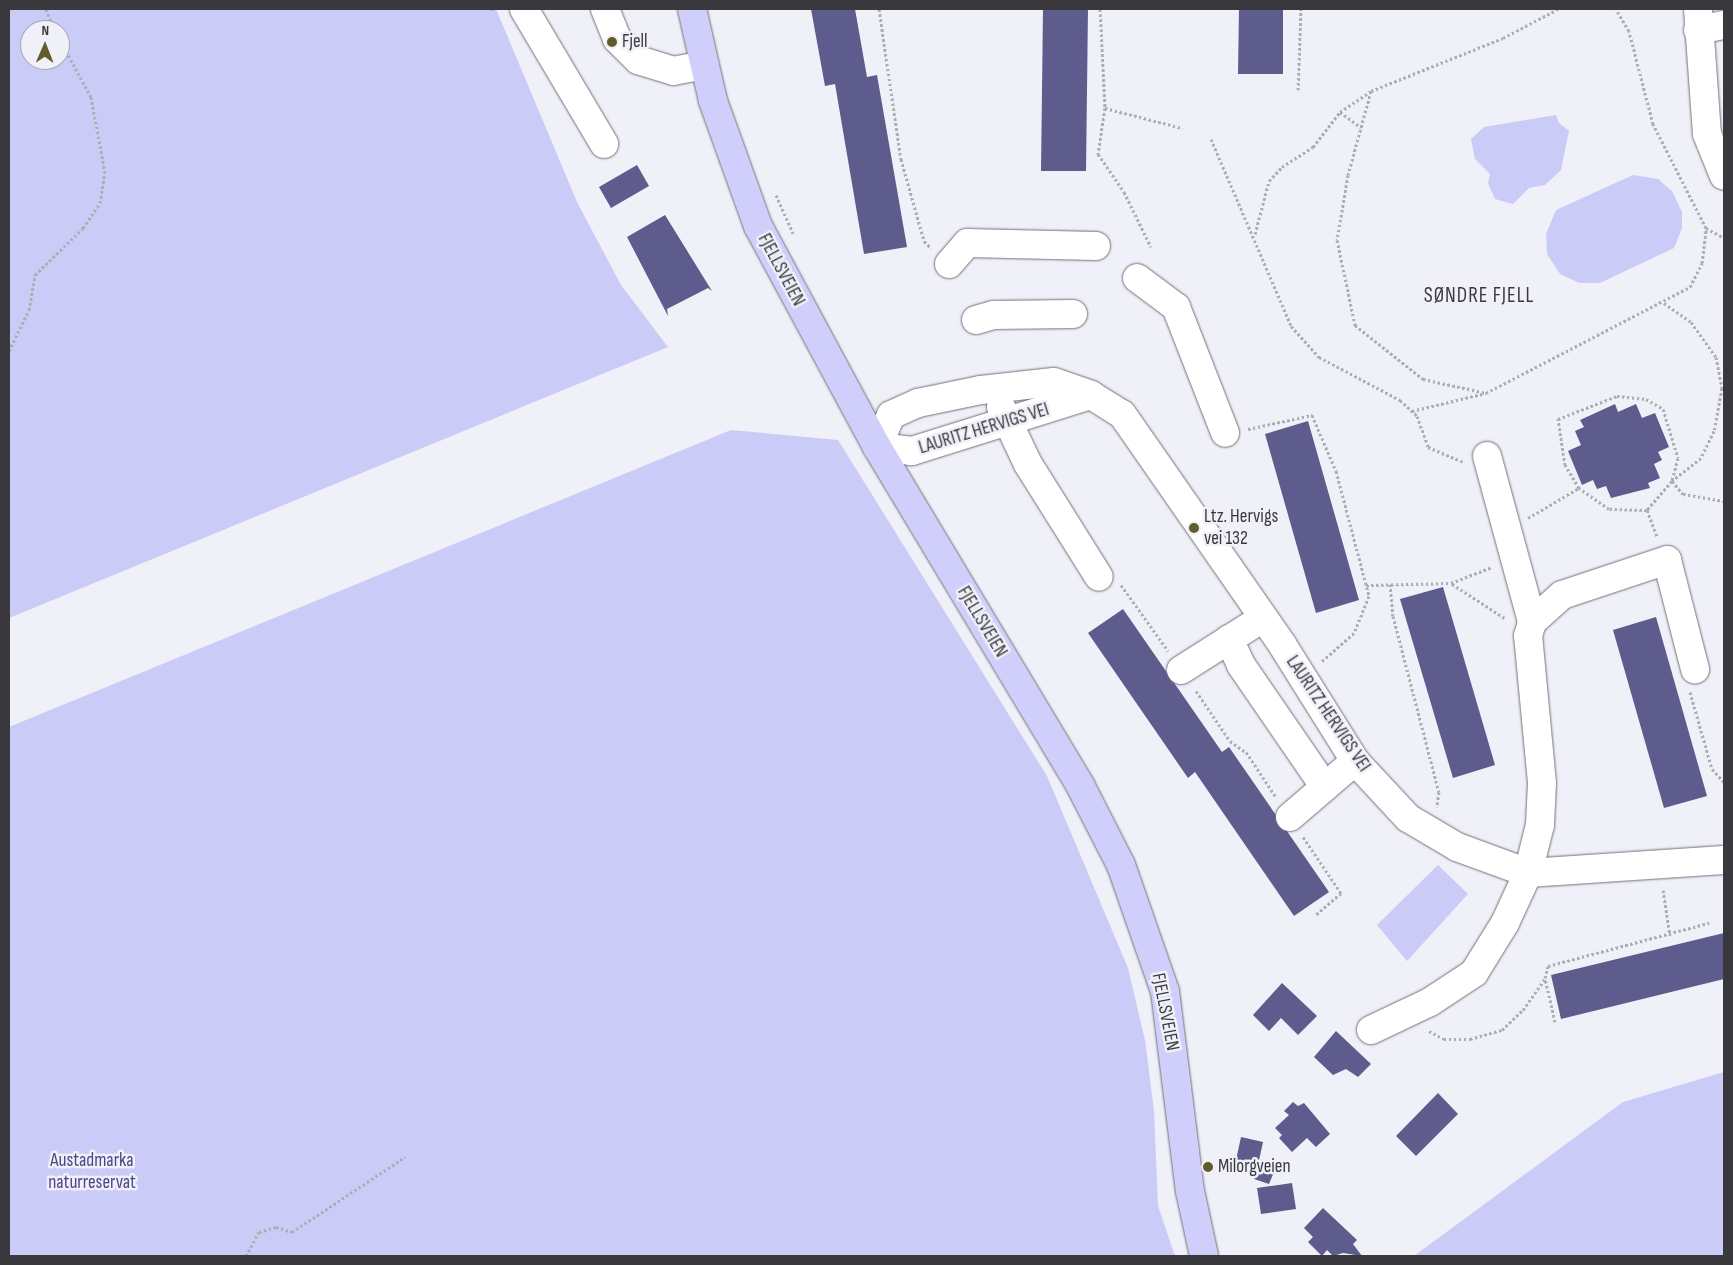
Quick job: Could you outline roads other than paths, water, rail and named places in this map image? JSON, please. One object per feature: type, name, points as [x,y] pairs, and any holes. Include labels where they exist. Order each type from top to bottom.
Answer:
[{"type":"main road","name":"FJELLSVEIEN","points":[[692,9],[704,65],[726,142],[758,226],[877,447],[1080,785],[1121,865],[1165,991],[1190,1191],[1204,1256]]},
{"type":"street","points":[[524,9],[604,144]]},
{"type":"street","points":[[605,9],[617,39],[638,60],[673,71],[704,65]]},
{"type":"street","points":[[1724,25],[1698,20],[1707,134],[1724,176]]},
{"type":"street","points":[[949,264],[967,243],[1096,246]]},
{"type":"street","points":[[1137,278],[1176,307],[1225,433]]},
{"type":"street","points":[[976,320],[994,315],[1073,314]]},
{"type":"street","name":"LAURITZ HERVIGS VEI","points":[[1091,395],[1011,423],[912,452],[877,447],[891,415],[918,403],[989,389],[1054,382],[1091,395],[1122,414],[1263,618],[1355,761],[1408,818],[1457,847],[1528,873],[1659,867],[1724,860]]},
{"type":"street","points":[[989,389],[1011,423],[1028,464],[1099,577]]},
{"type":"street","points":[[1371,1030],[1430,1002],[1474,972],[1505,923],[1528,873],[1540,825],[1542,783],[1528,636],[1531,618],[1487,456]]},
{"type":"street","points":[[1531,618],[1562,595],[1667,560],[1695,669]]},
{"type":"street","points":[[1181,670],[1263,618]]},
{"type":"street","points":[[1229,639],[1241,665],[1325,787]]},
{"type":"street","points":[[1290,817],[1355,761]]},
{"type":"place","name":"Fjell","points":[[612,42]]},
{"type":"place","name":"Ltz. Hervigs vei 132","points":[[1194,528]]},
{"type":"place","name":"Milorgveien","points":[[1208,1167]]},
{"type":"district","name":"SØNDRE FJELL","points":[[1479,296]]},
{"type":"park label","name":"Austadmarka naturreservat","points":[[92,1172]]}]
